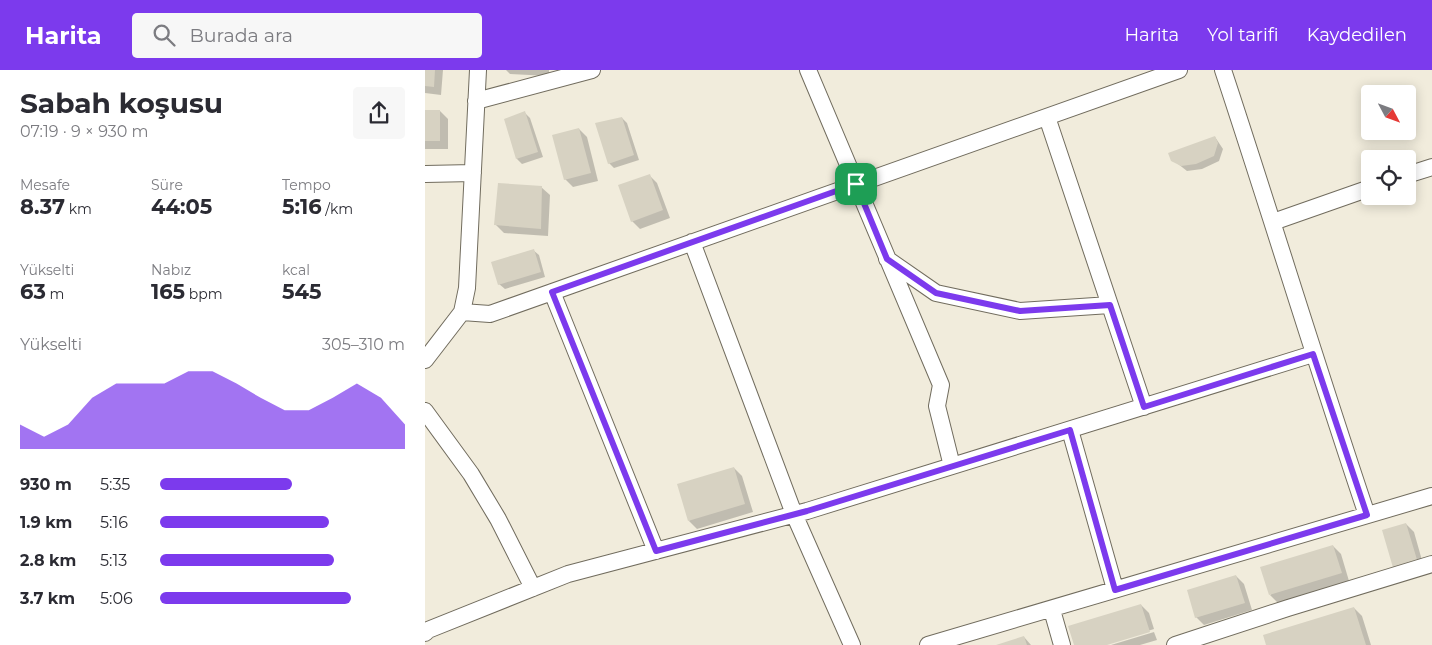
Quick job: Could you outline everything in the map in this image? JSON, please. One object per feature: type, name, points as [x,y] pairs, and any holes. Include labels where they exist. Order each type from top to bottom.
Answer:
[{"type":"street","points":[[425,360],[462,312],[467,288],[478,70]]},
{"type":"street","points":[[477,100],[592,70]]},
{"type":"street","points":[[808,70],[941,385],[937,406],[952,466]]},
{"type":"street","points":[[462,312],[490,314],[1179,70]]},
{"type":"street","points":[[1223,70],[1273,222],[1313,354],[1367,515]]},
{"type":"street","points":[[1047,117],[1144,407]]},
{"type":"street","points":[[1416,172],[1432,167]]},
{"type":"street","points":[[425,174],[473,173]]},
{"type":"street","points":[[1273,222],[1361,191]]},
{"type":"street","points":[[692,242],[794,514],[851,645]]},
{"type":"street","points":[[887,259],[936,293],[1020,311],[1110,305]]},
{"type":"street","points":[[552,292],[656,551]]},
{"type":"street","points":[[425,633],[428,630],[568,574],[794,514],[1313,354]]},
{"type":"street","points":[[425,410],[471,474],[498,519],[533,588]]},
{"type":"street","points":[[1070,430],[1115,590]]},
{"type":"street","points":[[928,645],[1052,610],[1432,496]]},
{"type":"street","points":[[1175,645],[1432,564]]},
{"type":"street","points":[[1052,610],[1062,645]]},
{"type":"building","points":[[425,70],[435,70],[434,87],[425,86]]},
{"type":"building","points":[[425,110],[440,110],[440,141],[425,141]]},
{"type":"building","points":[[525,111],[538,152],[516,159],[504,119]]},
{"type":"building","points":[[622,117],[634,155],[608,164],[595,123]]},
{"type":"building","points":[[579,128],[591,173],[564,180],[552,135]]},
{"type":"building","points":[[1215,136],[1218,143],[1214,156],[1196,164],[1181,166],[1171,161],[1168,153]]},
{"type":"building","points":[[650,174],[663,210],[631,222],[618,185]]},
{"type":"building","points":[[498,183],[542,186],[541,229],[494,225]]},
{"type":"building","points":[[534,249],[541,272],[498,285],[491,262]]},
{"type":"building","points":[[734,467],[745,504],[688,521],[677,484]]},
{"type":"building","points":[[1406,523],[1418,563],[1394,571],[1382,530]]},
{"type":"building","points":[[1333,545],[1342,573],[1269,595],[1260,567]]},
{"type":"building","points":[[1236,575],[1245,603],[1195,618],[1187,590]]},
{"type":"building","points":[[1141,604],[1150,632],[1107,645],[1074,645],[1068,626]]},
{"type":"building","points":[[1354,607],[1366,645],[1266,645],[1263,635]]},
{"type":"building","points":[[1024,636],[1027,645],[996,645]]},
{"type":"route","points":[[856,184],[887,259],[936,293],[1020,311],[1110,305],[1144,407],[1313,354],[1367,515],[1115,590],[1070,430],[807,511],[656,551],[611,434],[585,376],[552,292],[856,184]]}]
